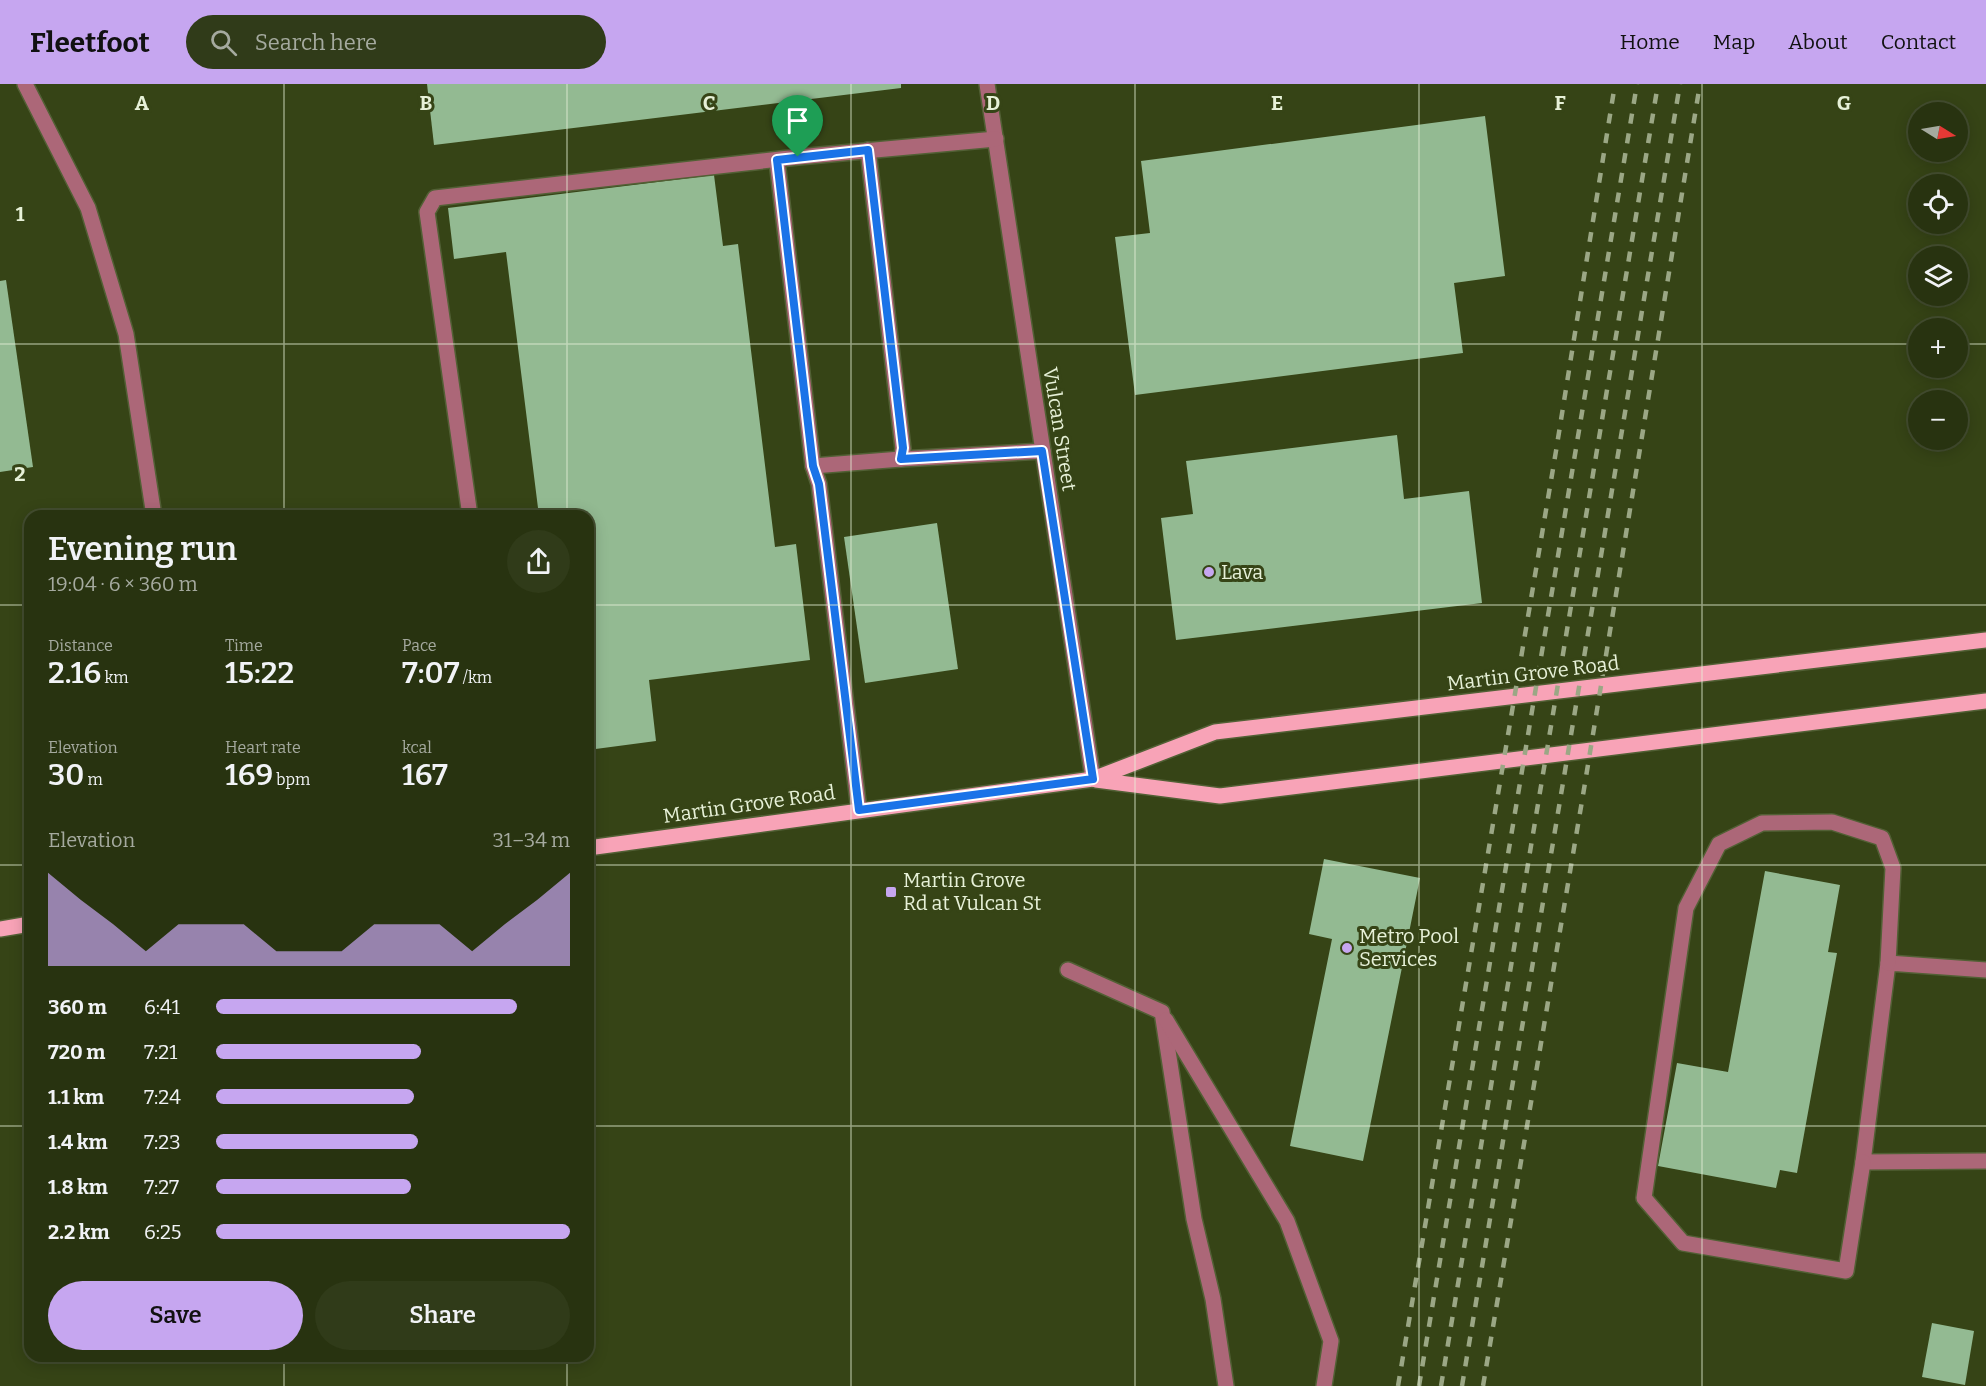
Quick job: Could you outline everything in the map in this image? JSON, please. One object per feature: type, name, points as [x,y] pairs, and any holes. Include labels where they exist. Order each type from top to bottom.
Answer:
[{"type":"main road","name":"Martin Grove Road","points":[[594,847],[1093,779],[1215,732],[1986,640]]},
{"type":"main road","name":"Martin Grove Road","points":[[1093,779],[1220,796],[1986,701]]},
{"type":"main road","points":[[0,929],[24,925]]},
{"type":"street","points":[[25,84],[88,208],[126,334],[153,510]]},
{"type":"street","name":"Vulcan Street","points":[[987,84],[1093,779]]},
{"type":"street","points":[[469,510],[428,212],[435,198],[868,150],[996,139]]},
{"type":"street","points":[[868,150],[903,448],[901,459]]},
{"type":"street","points":[[777,160],[813,466],[819,484],[859,810]]},
{"type":"street","points":[[813,466],[1042,451]]},
{"type":"street","points":[[1832,822],[1882,838],[1893,868],[1888,963],[1863,1162],[1846,1270],[1683,1243],[1644,1198],[1686,908],[1719,844],[1762,823],[1832,822]]},
{"type":"street","points":[[1888,963],[1986,970]]},
{"type":"street","points":[[1068,970],[1162,1012],[1287,1221],[1331,1341],[1324,1386]]},
{"type":"street","points":[[1162,1012],[1194,1219],[1213,1299],[1226,1386]]},
{"type":"street","points":[[1863,1162],[1986,1161]]},
{"type":"building","points":[[427,84],[901,84],[901,88],[434,145]]},
{"type":"building","points":[[1485,116],[1505,276],[1454,283],[1463,353],[1135,395],[1115,237],[1150,233],[1141,161]]},
{"type":"building","points":[[714,175],[723,246],[738,244],[775,547],[796,544],[810,660],[649,680],[656,741],[594,749],[594,510],[538,510],[506,252],[454,259],[448,208]]},
{"type":"building","points":[[6,280],[33,467],[0,472],[0,281]]},
{"type":"building","points":[[1397,435],[1404,499],[1469,491],[1482,603],[1176,640],[1161,518],[1193,514],[1186,461]]},
{"type":"building","points":[[937,523],[958,669],[865,683],[844,537]]},
{"type":"building","points":[[1324,859],[1420,878],[1363,1161],[1290,1146],[1332,939],[1309,934]]},
{"type":"building","points":[[1765,871],[1840,885],[1828,952],[1837,953],[1797,1173],[1780,1170],[1776,1188],[1658,1166],[1677,1063],[1728,1072]]},
{"type":"building","points":[[1932,1323],[1974,1331],[1965,1385],[1922,1377]]},
{"type":"railway","points":[[1398,1386],[1556,451],[1615,84]]},
{"type":"railway","points":[[1419,1386],[1637,84]]},
{"type":"railway","points":[[1441,1386],[1658,84]]},
{"type":"railway","points":[[1462,1386],[1680,84]]},
{"type":"railway","points":[[1483,1386],[1700,84]]},
{"type":"place","name":"Lava","points":[[1209,572]]},
{"type":"place","name":"Martin Grove Rd at Vulcan St","points":[[891,892]]},
{"type":"place","name":"Metro Pool Services","points":[[1347,948]]},
{"type":"route","points":[[868,150],[903,448],[901,459],[1042,451],[1093,779],[859,810],[819,484],[813,466],[777,160],[798,157],[868,150]]}]
